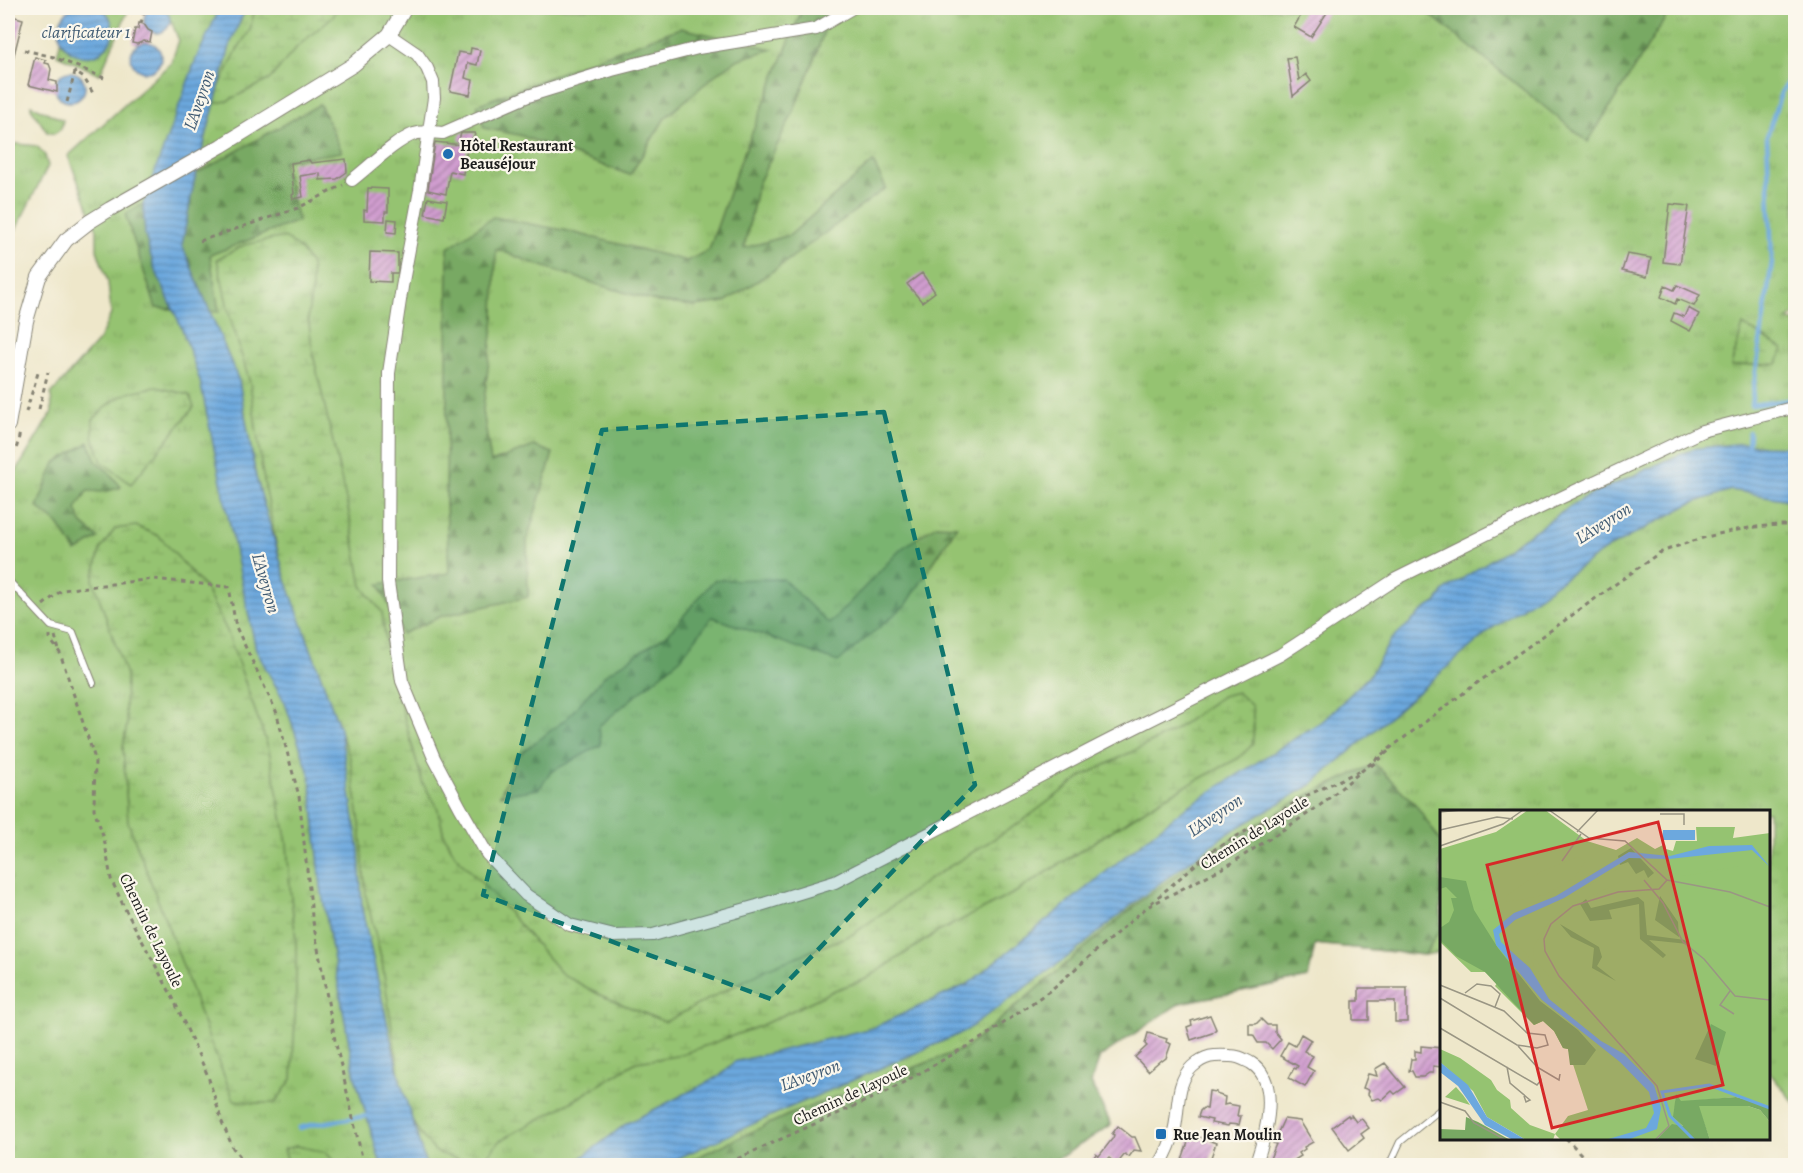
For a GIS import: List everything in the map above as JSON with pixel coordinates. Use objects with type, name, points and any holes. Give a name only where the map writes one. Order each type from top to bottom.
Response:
[{"type":"street","points":[[8,425],[26,321],[39,277],[66,240],[110,208],[221,146],[353,65],[389,35],[405,8]]},
{"type":"street","points":[[352,180],[400,142],[414,134],[428,131],[443,133],[528,96],[698,48],[816,30],[852,8]]},
{"type":"street","points":[[389,35],[417,54],[433,81],[434,98],[389,373],[388,582],[402,681],[434,758],[488,854],[526,895],[570,925],[614,936],[653,935],[835,882],[1280,656],[1396,579],[1514,520],[1702,431],[1796,407]]},
{"type":"street","points":[[1160,1166],[1170,1146],[1178,1110],[1178,1092],[1191,1068],[1210,1055],[1239,1056],[1258,1068],[1266,1086],[1270,1104],[1262,1145],[1255,1166]]},
{"type":"lane","points":[[8,580],[51,626],[74,632],[93,683]]},
{"type":"lane","points":[[1389,1166],[1400,1142],[1440,1110]]},
{"type":"path","points":[[134,10],[144,12],[141,23]]},
{"type":"path","points":[[24,50],[54,57],[104,78]]},
{"type":"path","points":[[67,102],[75,72],[84,78],[94,95]]},
{"type":"path","points":[[200,242],[298,208],[352,180]]},
{"type":"path","points":[[39,409],[48,372]]},
{"type":"path","points":[[24,416],[38,373]]},
{"type":"path","points":[[8,464],[17,446],[22,424]]},
{"type":"path","name":"Chemin de Layoule","points":[[721,1166],[888,1092],[987,1035],[1052,989],[1147,907],[1232,863],[1318,807],[1411,732],[1482,679],[1659,553],[1687,542],[1734,530],[1773,525],[1796,525]]},
{"type":"path","name":"Chemin de Layoule","points":[[248,1166],[233,1148],[222,1122],[208,1076],[173,998],[111,879],[104,838],[94,809],[95,759],[60,653],[50,639],[51,626],[39,608],[62,590],[153,579],[229,587],[236,627],[276,711],[299,796],[312,916],[335,1040],[364,1166]]},
{"type":"path","points":[[1147,907],[1210,852],[1308,795],[1375,764],[1411,732]]},
{"type":"path","points":[[1568,1140],[1592,1166]]},
{"type":"highlighted area","points":[[884,412],[975,785],[771,999],[483,895],[602,430]]},
{"type":"green space","points":[[101,8],[125,8],[127,13],[100,74],[57,55],[61,39],[64,46],[71,52],[106,11]]},
{"type":"green space","points":[[160,8],[1795,8],[1796,314],[1787,320],[1796,321],[1795,1104],[1770,1073],[1770,810],[1440,810],[1440,952],[1424,955],[1315,944],[1308,978],[1180,1003],[1099,1057],[1091,1083],[1111,1125],[1048,1165],[8,1165],[8,485],[52,412],[51,394],[99,340],[111,314],[108,282],[97,250],[97,230],[68,156],[171,63],[179,40]]},
{"type":"green space","points":[[255,8],[339,8],[297,47],[269,80],[227,101],[211,104],[237,50],[250,30]]},
{"type":"green space","points":[[832,8],[792,115],[758,184],[744,248],[790,235],[873,162],[886,188],[776,269],[725,302],[695,306],[658,302],[599,285],[496,249],[494,318],[483,410],[491,462],[534,446],[553,453],[527,540],[528,597],[442,616],[402,634],[379,584],[449,573],[446,503],[448,248],[493,217],[563,230],[687,261],[709,250],[737,170],[801,12]]},
{"type":"green space","points":[[1422,8],[1650,8],[1666,17],[1588,142]]},
{"type":"green space","points":[[680,28],[773,49],[739,59],[715,75],[665,118],[630,175],[519,135],[484,128],[477,105]]},
{"type":"green space","points":[[320,104],[342,152],[283,161],[298,221],[210,255],[219,312],[156,308],[125,214]]},
{"type":"green space","points":[[31,105],[63,120],[61,129],[54,134],[47,132]]},
{"type":"green space","points":[[8,143],[37,146],[45,155],[48,166],[8,245]]},
{"type":"green space","points":[[284,237],[301,250],[311,265],[312,287],[308,316],[313,354],[349,513],[362,586],[382,612],[388,660],[423,784],[437,806],[444,835],[455,855],[562,974],[600,995],[665,1022],[764,970],[853,934],[931,878],[1021,822],[1081,777],[1170,733],[1222,696],[1237,692],[1252,706],[1254,729],[1252,745],[1239,758],[1163,798],[1016,892],[936,933],[866,979],[835,990],[760,1026],[677,1056],[636,1062],[573,1101],[499,1141],[486,1158],[472,1164],[436,1152],[420,1134],[404,1107],[382,962],[366,896],[360,825],[350,758],[325,691],[298,638],[262,470],[250,383],[230,317],[217,259],[244,245]]},
{"type":"green space","points":[[1743,325],[1783,349],[1777,364],[1731,366]]},
{"type":"green space","points":[[157,387],[189,395],[194,407],[131,484],[102,462],[93,437],[93,420],[121,396],[137,390]]},
{"type":"green space","points":[[89,442],[96,461],[121,487],[104,492],[87,491],[76,509],[81,523],[98,538],[76,552],[58,524],[37,507],[55,463]]},
{"type":"green space","points":[[936,525],[957,526],[907,604],[838,662],[712,617],[681,658],[599,726],[601,745],[551,772],[539,789],[500,795],[516,757],[566,719],[606,674],[668,634],[714,580],[783,579],[829,624],[901,549]]},
{"type":"green space","points":[[136,526],[159,536],[205,588],[227,631],[269,750],[287,843],[296,940],[292,1079],[275,1103],[234,1100],[128,822],[123,747],[127,724],[126,675],[93,580],[100,550],[115,529]]},
{"type":"green space","points":[[1375,764],[1416,805],[1440,841],[1440,930],[1424,955],[1315,944],[1308,978],[1180,1003],[1100,1057],[1091,1083],[1111,1125],[1048,1165],[680,1165],[788,1115],[966,1048],[1143,899],[1210,852],[1308,795]]},
{"type":"green space","points":[[297,1146],[325,1152],[338,1165],[289,1165],[284,1149]]},
{"type":"water","points":[[157,7],[166,11],[170,20],[166,29],[157,33],[148,29],[144,20],[148,11]]},
{"type":"water","name":"clarificateur 1","points":[[71,8],[96,8],[110,17],[112,38],[101,52],[90,56],[78,55],[69,50],[62,41],[59,31],[61,19]]},
{"type":"water","name":"L'Aveyron","points":[[220,8],[246,8],[231,42],[194,182],[182,245],[239,381],[256,477],[286,580],[340,729],[359,850],[362,909],[400,1080],[426,1165],[381,1165],[355,1077],[321,888],[310,776],[285,703],[256,650],[200,381],[182,329],[154,267],[145,235],[143,204],[196,59]]},
{"type":"water","points":[[146,42],[157,46],[161,57],[157,68],[146,72],[135,68],[131,57],[135,46]]},
{"type":"water","points":[[70,72],[80,77],[85,87],[80,97],[70,102],[60,97],[55,87],[60,77]]},
{"type":"water","name":"L'Aveyron","points":[[1743,443],[1795,447],[1795,501],[1731,490],[1690,504],[1605,550],[1490,630],[1311,785],[1227,834],[1144,895],[1076,951],[964,1032],[663,1165],[572,1165],[626,1124],[720,1076],[734,1062],[872,1028],[968,984],[1182,810],[1324,720],[1369,676],[1391,640],[1425,609],[1436,603],[1444,591],[1582,499],[1692,449]]},
{"type":"building","points":[[1305,8],[1330,8],[1311,37],[1294,27]]},
{"type":"building","points":[[8,15],[23,19],[8,79]]},
{"type":"building","points":[[139,23],[144,24],[152,32],[150,42],[132,43]]},
{"type":"building","points":[[471,48],[480,50],[477,65],[468,63],[465,78],[473,80],[470,95],[450,91],[458,52],[470,54]]},
{"type":"building","points":[[35,57],[46,60],[45,63],[49,64],[51,69],[49,80],[57,82],[57,92],[28,85]]},
{"type":"building","points":[[1295,57],[1299,80],[1306,74],[1311,81],[1293,96],[1287,58]]},
{"type":"building","points":[[461,133],[475,133],[472,150],[467,149],[463,174],[450,171],[446,194],[428,190],[435,142],[462,145],[463,141],[459,140]]},
{"type":"building","points":[[346,159],[347,172],[337,179],[320,180],[320,173],[300,176],[303,197],[293,199],[291,163]]},
{"type":"building","points":[[368,188],[388,189],[388,212],[385,212],[385,221],[364,220],[364,210],[367,211]]},
{"type":"building","points":[[428,198],[447,201],[444,218],[425,214]]},
{"type":"building","points":[[1670,204],[1689,206],[1680,264],[1663,262]]},
{"type":"building","points":[[388,219],[397,220],[396,233],[387,232]]},
{"type":"building","points":[[370,252],[398,253],[398,273],[391,273],[391,282],[369,281]]},
{"type":"building","points":[[1627,254],[1651,258],[1647,277],[1622,271]]},
{"type":"building","points":[[922,273],[935,292],[922,302],[907,284]]},
{"type":"building","points":[[1677,285],[1700,295],[1694,306],[1677,299],[1675,304],[1661,297],[1665,286],[1674,290]]},
{"type":"building","points":[[1688,308],[1699,314],[1690,331],[1671,321],[1674,313],[1684,317]]},
{"type":"building","points":[[1359,988],[1407,988],[1407,1022],[1395,1022],[1395,1001],[1369,1001],[1369,1020],[1353,1020],[1353,1001],[1359,1001]]},
{"type":"building","points":[[1210,1015],[1216,1029],[1212,1033],[1191,1040],[1187,1027],[1192,1025],[1191,1021]]},
{"type":"building","points":[[1261,1019],[1267,1025],[1275,1025],[1275,1032],[1281,1039],[1272,1049],[1266,1043],[1258,1043],[1253,1035],[1249,1035],[1249,1024],[1256,1024]]},
{"type":"building","points":[[1148,1033],[1167,1039],[1166,1042],[1171,1044],[1166,1058],[1148,1071],[1135,1057],[1147,1046],[1145,1044]]},
{"type":"building","points":[[1301,1034],[1311,1040],[1304,1051],[1313,1056],[1307,1067],[1314,1071],[1305,1087],[1289,1078],[1294,1068],[1298,1066],[1280,1056],[1288,1042],[1295,1046]]},
{"type":"building","points":[[1421,1046],[1440,1048],[1440,1067],[1433,1066],[1433,1073],[1415,1077],[1412,1071],[1409,1071],[1411,1059],[1415,1059],[1415,1051],[1421,1052]]},
{"type":"building","points":[[1385,1063],[1405,1087],[1395,1094],[1392,1091],[1382,1100],[1379,1098],[1372,1100],[1368,1094],[1369,1090],[1363,1088],[1368,1074],[1377,1076],[1375,1069]]},
{"type":"building","points":[[1209,1091],[1225,1097],[1224,1105],[1239,1106],[1237,1116],[1241,1116],[1239,1125],[1211,1123],[1212,1120],[1198,1117],[1203,1108],[1207,1109]]},
{"type":"building","points":[[1348,1115],[1349,1117],[1351,1115],[1356,1122],[1361,1118],[1369,1128],[1361,1134],[1364,1138],[1349,1150],[1332,1127]]},
{"type":"building","points":[[1284,1119],[1300,1121],[1313,1142],[1304,1147],[1305,1149],[1299,1153],[1301,1156],[1285,1166],[1267,1166],[1276,1144],[1273,1143]]},
{"type":"building","points":[[1118,1126],[1135,1137],[1141,1151],[1134,1150],[1129,1157],[1125,1154],[1117,1164],[1109,1158],[1105,1163],[1109,1166],[1088,1166],[1096,1154],[1099,1156],[1113,1138],[1112,1134]]},
{"type":"building","points":[[1191,1134],[1216,1143],[1208,1166],[1190,1166],[1181,1162]]},
{"type":"waterway","points":[[1796,69],[1781,93],[1767,136],[1772,262],[1751,405],[1796,399]]},
{"type":"waterway","points":[[1748,447],[1749,432]]},
{"type":"waterway","points":[[299,1128],[367,1116]]},
{"type":"place","name":"Hôtel Restaurant Beauséjour","points":[[448,154]]},
{"type":"place","name":"Rue Jean Moulin","points":[[1161,1134]]}]
